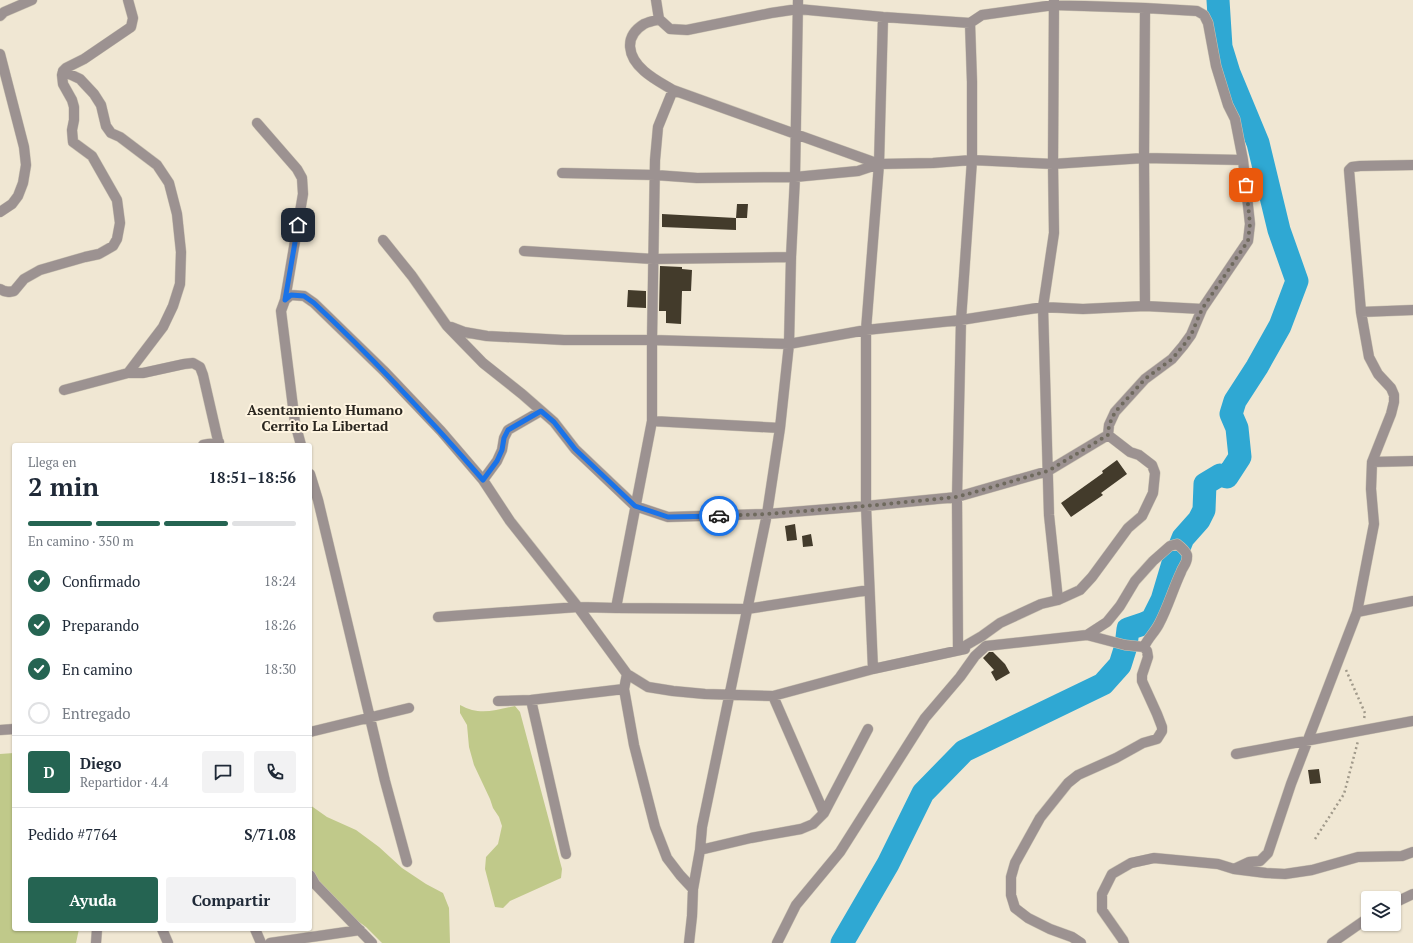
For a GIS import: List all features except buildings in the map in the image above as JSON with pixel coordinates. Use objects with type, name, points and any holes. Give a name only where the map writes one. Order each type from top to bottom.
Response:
[{"type":"street","points":[[0,16],[4,12],[32,0]]},
{"type":"street","points":[[0,289],[4,292],[14,291],[24,279],[40,270],[99,254],[113,246],[117,239],[120,223],[117,200],[92,156],[73,142],[72,130],[74,106],[63,84],[62,75],[66,68],[84,59],[131,26],[133,18],[128,0]]},
{"type":"street","points":[[656,0],[659,19],[670,29],[687,30],[771,13],[798,5],[883,17],[970,23],[982,15],[1054,3],[1197,12],[1204,15],[1208,23],[1218,73],[1228,105],[1235,119],[1243,160],[1250,224],[1248,241],[1202,309],[1191,335],[1172,359],[1145,379],[1115,412],[1109,425],[1108,435]]},
{"type":"street","points":[[1054,3],[1054,234],[1043,307],[1049,515],[1058,600]]},
{"type":"street","points":[[689,943],[693,889],[700,850],[702,827],[767,514],[780,428],[789,344],[795,177],[798,5]]},
{"type":"street","points":[[1145,8],[1145,306]]},
{"type":"street","points":[[873,669],[866,506],[866,330],[879,164],[883,17]]},
{"type":"street","points":[[659,19],[644,24],[632,37],[629,45],[630,51],[643,71],[673,90],[879,164]]},
{"type":"street","points":[[958,650],[957,497],[961,320],[972,160],[970,23]]},
{"type":"street","points":[[0,54],[24,147],[26,165],[24,179],[18,196],[12,204],[1,208]]},
{"type":"street","points":[[63,71],[80,79],[94,94],[101,105],[106,126],[111,132],[157,165],[169,183],[177,214],[181,252],[180,284],[163,327],[128,373]]},
{"type":"street","points":[[616,608],[652,421],[655,160],[658,127],[673,90]]},
{"type":"street","points":[[257,123],[297,169],[302,178],[303,194],[285,300],[281,311],[295,423],[301,443]]},
{"type":"street","points":[[562,173],[655,175],[697,178],[795,177],[858,171],[879,164],[933,163],[972,160],[1053,164],[1144,158],[1243,160]]},
{"type":"street","points":[[1234,869],[1249,862],[1260,861],[1268,853],[1291,784],[1357,612],[1374,524],[1371,489],[1372,462],[1391,414],[1394,395],[1392,388],[1378,374],[1369,357],[1361,312],[1349,170],[1352,167],[1360,166],[1413,165]]},
{"type":"street","points":[[383,240],[412,276],[447,326],[483,363],[554,422],[575,449],[635,506],[668,517],[767,514],[957,497],[1048,471],[1108,435]]},
{"type":"street","points":[[524,251],[653,259],[791,257]]},
{"type":"street","points":[[285,300],[291,295],[304,296],[314,303],[384,371],[441,431],[483,480],[510,521],[578,607],[627,674],[648,687],[673,691],[773,696],[873,669],[958,650],[986,646],[1087,635],[1125,645],[1144,647]]},
{"type":"street","points":[[447,326],[464,332],[487,336],[564,340],[652,340],[789,344],[866,330],[961,320],[1043,307],[1083,309],[1145,306],[1202,309]]},
{"type":"street","points":[[1361,312],[1413,310]]},
{"type":"street","points":[[64,390],[128,373],[143,373],[193,363],[200,367],[203,375],[219,443]]},
{"type":"street","points":[[483,480],[497,461],[508,430],[541,411]]},
{"type":"street","points":[[652,421],[780,428]]},
{"type":"street","points":[[958,650],[982,636],[1000,623],[1041,604],[1058,600],[1080,590],[1092,577],[1128,528],[1142,516],[1153,493],[1155,473],[1152,465],[1139,455],[1130,452],[1108,435]]},
{"type":"street","points":[[1372,462],[1413,461]]},
{"type":"street","points":[[312,488],[314,501],[385,781],[407,862]]},
{"type":"street","points":[[1087,635],[1107,622],[1120,606],[1136,581],[1153,561],[1170,546],[1180,547],[1187,555],[1187,563],[1182,568],[1167,608],[1158,625],[1147,639],[1144,647]]},
{"type":"street","points":[[438,617],[578,607],[747,609],[869,590]]},
{"type":"street","points":[[1357,612],[1413,601]]},
{"type":"street","points":[[777,943],[796,905],[840,852],[925,718],[960,677],[975,656],[986,646]]},
{"type":"street","points":[[1081,943],[1072,937],[1050,929],[1028,918],[1015,908],[1010,895],[1011,877],[1015,863],[1026,841],[1040,818],[1068,783],[1078,775],[1116,758],[1144,743],[1157,739],[1162,732],[1160,721],[1142,681],[1142,675],[1148,657],[1147,651],[1144,647]]},
{"type":"street","points":[[627,674],[624,689],[634,745],[655,827],[667,858],[693,889]]},
{"type":"street","points":[[498,701],[531,700],[624,689]]},
{"type":"street","points":[[773,696],[824,814]]},
{"type":"street","points":[[531,700],[566,854]]},
{"type":"street","points":[[312,732],[410,708]]},
{"type":"street","points":[[1236,754],[1413,721]]},
{"type":"street","points":[[0,730],[12,729]]},
{"type":"street","points":[[700,850],[752,838],[801,830],[813,824],[824,814],[868,729]]},
{"type":"street","points":[[1124,943],[1102,910],[1102,894],[1112,874],[1131,863],[1154,858],[1218,864],[1234,869],[1285,874],[1312,870],[1358,857],[1402,856],[1413,852]]},
{"type":"street","points":[[312,879],[315,884],[372,943]]},
{"type":"street","points":[[1401,900],[1413,894]]},
{"type":"street","points":[[1332,943],[1361,923]]},
{"type":"street","points":[[270,943],[360,930]]},
{"type":"street","points":[[96,943],[97,931]]},
{"type":"street","points":[[163,931],[168,943]]},
{"type":"street","points":[[256,931],[261,943]]},
{"type":"path","points":[[1315,839],[1344,794],[1365,713],[1340,657]]},
{"type":"green space","points":[[460,705],[481,711],[515,706],[520,712],[562,869],[561,878],[510,901],[503,908],[495,907],[485,869],[486,857],[498,844],[502,826],[474,765],[469,747],[467,725],[460,713]]},
{"type":"green space","points":[[12,753],[12,931],[79,931],[76,943],[0,943],[0,754]]},
{"type":"green space","points":[[312,806],[327,817],[356,830],[379,847],[402,868],[443,893],[449,908],[450,943],[382,943],[366,927],[326,898],[312,876]]},
{"type":"waterway","points":[[842,943],[888,864],[923,793],[964,751],[1103,684],[1120,665],[1126,646],[1128,629],[1152,620],[1162,600],[1173,563],[1183,538],[1199,520],[1204,510],[1205,484],[1220,475],[1227,477],[1240,457],[1237,428],[1231,414],[1235,401],[1257,367],[1280,326],[1297,281],[1279,230],[1258,143],[1229,73],[1221,47],[1218,0]]},
{"type":"way so far","points":[[719,516],[767,514],[957,497],[1048,471],[1108,435],[1109,425],[1115,412],[1145,379],[1172,359],[1191,335],[1202,309],[1248,241],[1250,224],[1246,185]]},
{"type":"district","name":"Asentamiento Humano Cerrito La Libertad","points":[[325,418]]},
{"type":"route","points":[[298,225],[285,300],[291,295],[304,296],[314,303],[384,371],[441,431],[483,480],[497,461],[508,430],[541,411],[554,422],[575,449],[635,506],[668,517],[719,516]]}]
